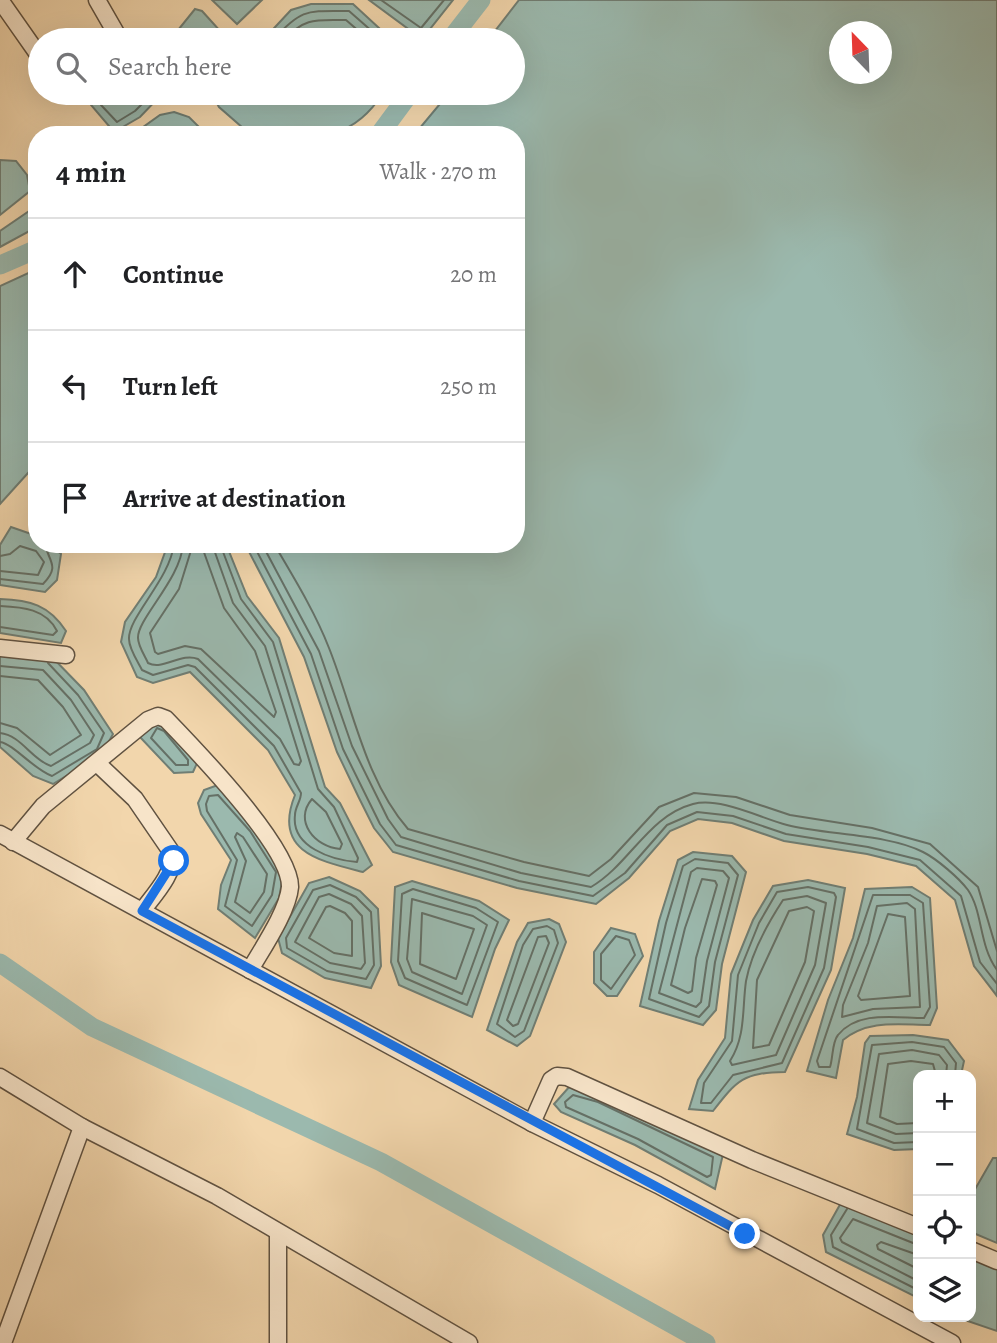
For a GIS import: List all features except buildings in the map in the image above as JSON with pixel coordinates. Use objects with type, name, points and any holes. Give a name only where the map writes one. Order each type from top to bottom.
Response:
[{"type":"street","points":[[0,0],[28,40]]},
{"type":"street","points":[[97,0],[113,28]]},
{"type":"street","points":[[0,648],[66,655]]},
{"type":"street","points":[[250,970],[282,910],[290,888],[287,872],[261,829],[217,774],[166,719],[158,716],[148,720],[6,838],[250,970],[399,1048],[532,1123],[658,1185],[952,1343]]},
{"type":"street","points":[[98,764],[135,799],[172,853],[174,861],[169,872],[142,911]]},
{"type":"street","points":[[532,1123],[551,1080],[557,1076],[567,1077],[752,1160],[913,1225]]},
{"type":"street","points":[[0,1077],[82,1126],[217,1196],[469,1343]]},
{"type":"street","points":[[3,1343],[6,1317],[82,1126]]},
{"type":"street","points":[[278,1234],[278,1343]]},
{"type":"street","points":[[976,1252],[997,1261]]},
{"type":"water","points":[[212,0],[262,0],[237,24]]},
{"type":"water","points":[[369,0],[453,0],[431,28],[407,28]]},
{"type":"water","points":[[519,0],[997,0],[997,996],[974,966],[955,900],[916,866],[867,854],[784,841],[732,823],[698,819],[670,831],[629,878],[596,904],[517,888],[393,852],[374,828],[337,752],[304,657],[250,553],[525,553],[525,126],[422,126],[439,105],[525,105],[525,28],[497,28]]},
{"type":"water","points":[[311,4],[353,4],[379,28],[274,28],[291,10]]},
{"type":"water","points":[[195,9],[202,11],[217,28],[180,28]]},
{"type":"water","points":[[91,105],[152,105],[140,117],[124,126],[109,126]]},
{"type":"water","points":[[218,105],[374,105],[350,126],[241,126]]},
{"type":"water","points":[[174,112],[189,117],[198,126],[145,126],[160,115]]},
{"type":"water","points":[[0,160],[16,161],[27,175],[28,193],[0,215]]},
{"type":"water","points":[[28,212],[28,232],[0,247],[0,231]]},
{"type":"water","points":[[28,273],[28,473],[0,504],[0,286]]},
{"type":"water","points":[[11,527],[28,533],[28,553],[61,554],[57,580],[45,592],[0,585],[0,545]]},
{"type":"water","points":[[165,553],[230,553],[247,596],[279,638],[325,787],[340,803],[372,865],[363,872],[317,858],[295,842],[290,830],[290,814],[295,795],[268,750],[190,672],[153,683],[137,677],[121,642],[125,622],[156,577]]},
{"type":"water","points":[[0,599],[30,603],[53,615],[66,631],[61,643],[0,633]]},
{"type":"water","points":[[0,650],[50,655],[84,690],[113,734],[102,754],[53,784],[33,776],[0,747]]},
{"type":"water","points":[[156,719],[198,761],[193,772],[174,773],[139,736]]},
{"type":"water","points":[[218,785],[255,827],[284,871],[279,898],[255,938],[218,909],[221,885],[231,860],[201,814],[198,803],[204,790]]},
{"type":"water","points":[[693,852],[732,856],[746,872],[722,964],[716,1010],[703,1025],[640,1006],[659,921],[678,860]]},
{"type":"water","points":[[329,877],[360,891],[378,909],[381,966],[371,988],[325,978],[282,953],[278,938],[309,883]]},
{"type":"water","points":[[808,880],[845,888],[831,970],[785,1072],[750,1076],[736,1085],[713,1111],[689,1109],[698,1080],[725,1038],[731,974],[753,920],[773,886]]},
{"type":"water","points":[[412,881],[479,901],[509,920],[495,949],[472,1017],[399,985],[391,962],[395,887]]},
{"type":"water","points":[[912,887],[930,898],[937,1008],[930,1025],[885,1025],[863,1029],[843,1040],[836,1078],[807,1071],[828,1000],[853,938],[865,889]]},
{"type":"water","points":[[549,919],[559,924],[566,942],[530,1036],[517,1046],[487,1030],[517,942],[528,923]]},
{"type":"water","points":[[611,928],[635,934],[643,956],[617,996],[607,996],[594,983],[594,952]]},
{"type":"water","points":[[913,1035],[948,1040],[964,1061],[962,1070],[913,1070],[913,1149],[894,1150],[847,1134],[857,1097],[865,1043],[870,1036]]},
{"type":"water","points":[[570,1086],[723,1154],[715,1189],[635,1145],[561,1112],[554,1104]]},
{"type":"water","points":[[993,1158],[997,1158],[997,1243],[976,1234],[976,1188]]},
{"type":"water","points":[[842,1201],[913,1229],[913,1296],[826,1252],[823,1235]]},
{"type":"water","points":[[976,1258],[997,1262],[997,1331],[971,1322],[976,1322]]},
{"type":"waterway","points":[[459,28],[481,0]]},
{"type":"waterway","points":[[386,126],[401,105]]},
{"type":"waterway","points":[[0,265],[28,253]]},
{"type":"waterway","points":[[0,963],[92,1027],[381,1162],[706,1343]]},
{"type":"route","points":[[174,861],[142,911],[399,1048],[532,1123],[658,1185],[745,1234]]}]
